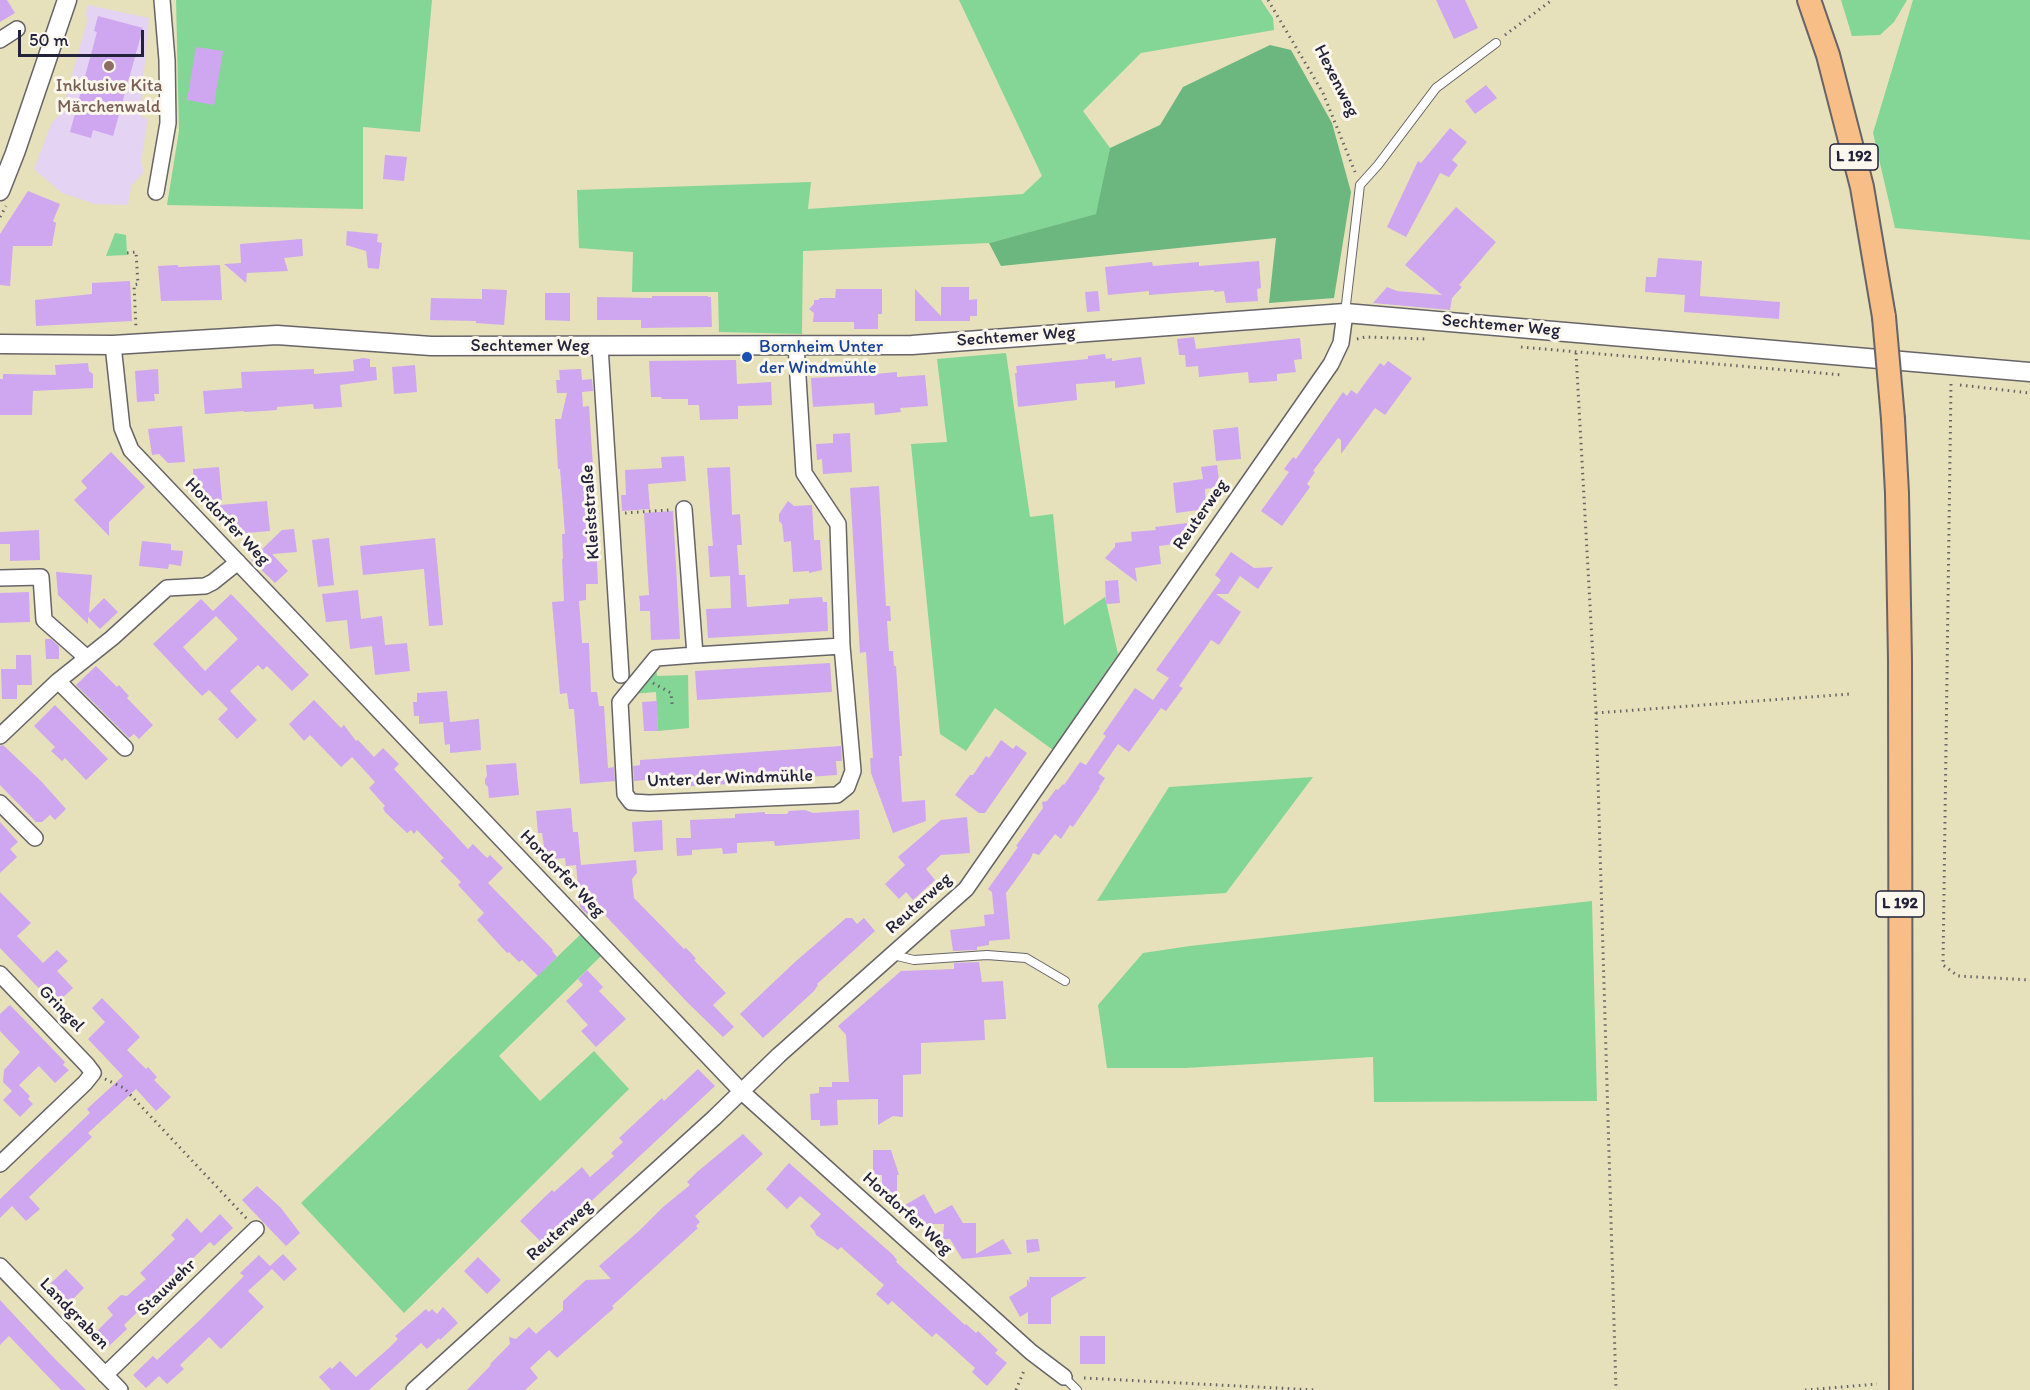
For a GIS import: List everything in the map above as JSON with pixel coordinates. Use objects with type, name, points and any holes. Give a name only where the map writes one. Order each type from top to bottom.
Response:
[{"type":"main road","name":"L 192","points":[[1809,0],[1828,55],[1862,187],[1884,317],[1893,418],[1897,493],[1900,672],[1901,1390]]},
{"type":"street","points":[[0,191],[23,132],[67,0]]},
{"type":"street","points":[[156,192],[168,123],[168,60],[162,0]]},
{"type":"street","points":[[0,40],[17,29]]},
{"type":"street","name":"Reuterweg","points":[[414,1390],[742,1092],[779,1055],[966,889],[1331,364],[1341,343],[1345,314]]},
{"type":"street","name":"Sechtemer Weg","points":[[0,344],[113,345],[277,335],[431,346],[912,345],[1345,314],[2030,372]]},
{"type":"street","name":"Hordorfer Weg","points":[[113,345],[122,428],[131,450],[742,1092],[1031,1352],[1064,1377]]},
{"type":"street","name":"Kleiststraße","points":[[600,345],[621,675]]},
{"type":"street","name":"Unter der Windmühle","points":[[796,345],[804,473],[838,524],[842,646],[853,771],[848,787],[837,795],[649,803],[631,802],[625,794],[620,702],[656,658],[842,646]]},
{"type":"street","points":[[684,509],[695,655]]},
{"type":"street","points":[[0,736],[58,681],[112,638],[167,588],[205,586],[238,562]]},
{"type":"street","points":[[0,578],[41,577],[44,620],[86,657]]},
{"type":"street","points":[[58,681],[125,748]]},
{"type":"street","points":[[0,803],[35,838]]},
{"type":"street","name":"Gringel","points":[[0,974],[93,1073]]},
{"type":"street","points":[[0,1164],[93,1073]]},
{"type":"street","name":"Stauwehr","points":[[105,1375],[256,1229]]},
{"type":"street","name":"Landgraben","points":[[0,1266],[120,1390]]},
{"type":"lane","points":[[1345,314],[1360,185],[1378,165],[1436,88],[1496,43]]},
{"type":"lane","points":[[893,954],[914,960],[987,955],[1026,958],[1065,981]]},
{"type":"lane","name":"Hordorfer Weg","points":[[1064,1377],[1077,1390]]},
{"type":"path","name":"Hexenweg","points":[[1268,0],[1323,93],[1360,185]]},
{"type":"path","points":[[1496,43],[1552,0]]},
{"type":"path","points":[[127,253],[136,252],[138,284],[134,285],[136,343]]},
{"type":"path","points":[[1341,343],[1365,337],[1438,339]]},
{"type":"path","points":[[1518,347],[1846,375]]},
{"type":"path","points":[[1576,353],[1596,713],[1616,1390]]},
{"type":"path","points":[[2030,393],[1951,384],[1943,965],[1958,976],[2030,980]]},
{"type":"path","points":[[620,514],[684,509]]},
{"type":"path","points":[[642,675],[659,688],[671,693],[672,704]]},
{"type":"path","points":[[1596,713],[1850,694]]},
{"type":"path","points":[[93,1073],[124,1088],[256,1229]]},
{"type":"path","points":[[1017,1390],[1031,1352]]},
{"type":"path","points":[[1064,1377],[1315,1390]]},
{"type":"path","points":[[1805,1390],[1877,1384]]},
{"type":"shaded area","name":"Inklusive Kita Märchenwald","points":[[88,5],[149,18],[140,116],[148,119],[141,161],[144,172],[131,186],[128,205],[95,204],[62,193],[34,169],[52,122],[61,114],[88,18],[85,16]]},
{"type":"green space","points":[[176,0],[432,0],[420,132],[363,127],[363,209],[167,205],[179,131]]},
{"type":"green space","points":[[959,0],[1261,0],[1273,18],[1274,30],[1141,53],[1083,111],[1110,148],[1097,214],[989,243],[803,251],[802,334],[719,332],[718,292],[632,292],[633,252],[579,248],[577,190],[811,182],[808,209],[1023,194],[1042,176]]},
{"type":"green space","points":[[1841,0],[1907,0],[1894,22],[1880,35],[1852,36]]},
{"type":"green space","points":[[1913,0],[2030,0],[2030,240],[1895,228],[1873,133]]},
{"type":"green space","points":[[1270,45],[1291,50],[1332,123],[1351,192],[1334,298],[1269,303],[1276,238],[1001,266],[989,243],[1096,214],[1110,148],[1160,125],[1183,87]]},
{"type":"green space","points":[[115,233],[126,235],[127,255],[106,256]]},
{"type":"green space","points":[[1006,353],[1030,517],[1053,514],[1064,625],[1105,597],[1118,654],[1053,750],[995,708],[966,751],[940,734],[911,444],[947,442],[937,359]]},
{"type":"green space","points":[[656,666],[657,676],[688,675],[689,728],[658,731],[656,692],[632,694]]},
{"type":"green space","points":[[1313,777],[1226,893],[1097,901],[1169,787]]},
{"type":"green space","points":[[1592,901],[1597,1101],[1374,1102],[1373,1057],[1185,1068],[1107,1068],[1098,1005],[1143,953]]},
{"type":"green space","points":[[582,933],[601,956],[499,1056],[540,1101],[594,1051],[629,1089],[404,1313],[301,1203]]},
{"type":"building","points":[[0,0],[7,0],[15,13],[0,22]]},
{"type":"building","points":[[1436,0],[1465,0],[1478,28],[1454,39]]},
{"type":"building","points":[[98,16],[143,28],[113,136],[93,130],[91,138],[70,132],[97,32],[94,31]]},
{"type":"building","points":[[196,47],[223,51],[214,105],[187,100]]},
{"type":"building","points":[[1486,85],[1497,98],[1475,114],[1465,101]]},
{"type":"building","points":[[1450,128],[1467,142],[1452,160],[1458,165],[1449,177],[1440,173],[1406,237],[1387,227],[1418,161],[1421,163]]},
{"type":"building","points":[[385,155],[407,157],[404,181],[383,179]]},
{"type":"building","points":[[28,191],[60,204],[53,221],[56,223],[52,246],[13,246],[10,286],[0,285],[0,234]]},
{"type":"building","points":[[1456,207],[1496,242],[1459,285],[1462,287],[1452,298],[1450,310],[1373,303],[1387,287],[1397,291],[1442,295],[1405,265]]},
{"type":"building","points":[[347,231],[378,234],[377,242],[382,243],[379,269],[368,268],[366,251],[346,245]]},
{"type":"building","points":[[302,239],[303,256],[284,258],[288,271],[247,273],[246,283],[224,264],[241,263],[240,244]]},
{"type":"building","points":[[1658,258],[1702,261],[1700,296],[1780,302],[1779,319],[1684,312],[1685,295],[1645,292],[1646,277],[1656,277]]},
{"type":"building","points":[[1259,261],[1261,288],[1257,289],[1258,301],[1226,303],[1224,291],[1214,292],[1214,290],[1149,295],[1149,291],[1108,295],[1105,267],[1152,262],[1153,266],[1199,262],[1199,266]]},
{"type":"building","points":[[178,265],[178,267],[220,265],[222,300],[161,301],[158,266]]},
{"type":"building","points":[[130,281],[132,321],[36,326],[35,300],[92,294],[92,283]]},
{"type":"building","points":[[941,287],[969,287],[969,300],[977,299],[977,316],[970,316],[970,321],[915,321],[915,289],[941,316]]},
{"type":"building","points":[[482,289],[507,290],[504,325],[476,323],[476,321],[430,320],[431,298],[482,299]]},
{"type":"building","points":[[836,289],[882,289],[882,314],[878,314],[878,329],[854,329],[854,322],[813,322],[814,313],[809,309],[814,304],[814,300],[835,298]]},
{"type":"building","points":[[1098,291],[1100,311],[1087,312],[1085,292]]},
{"type":"building","points":[[545,293],[570,293],[570,321],[545,320]]},
{"type":"building","points":[[652,296],[711,297],[712,327],[641,328],[641,320],[597,320],[597,297],[652,298]]},
{"type":"building","points":[[1194,337],[1196,349],[1300,338],[1302,359],[1294,360],[1296,372],[1277,374],[1277,381],[1249,383],[1248,372],[1199,377],[1198,366],[1186,367],[1185,355],[1179,355],[1177,339]]},
{"type":"building","points":[[1105,354],[1106,359],[1112,358],[1112,361],[1141,357],[1145,384],[1115,388],[1115,381],[1076,384],[1077,400],[1018,407],[1016,366],[1088,359],[1088,356]]},
{"type":"building","points":[[370,359],[370,367],[376,367],[377,380],[340,385],[342,407],[314,409],[313,404],[277,407],[277,410],[205,414],[203,391],[242,388],[241,372],[314,369],[314,374],[354,371],[353,360]]},
{"type":"building","points":[[736,360],[737,384],[771,382],[772,405],[738,406],[738,419],[700,420],[699,405],[688,405],[688,399],[651,397],[649,361]]},
{"type":"building","points":[[1388,361],[1412,378],[1385,415],[1375,408],[1341,454],[1341,440],[1338,438],[1313,471],[1315,472],[1307,484],[1310,487],[1282,526],[1261,511],[1289,472],[1284,469],[1293,457],[1296,459],[1343,392],[1347,396],[1351,390],[1357,394],[1380,363],[1384,366]]},
{"type":"building","points":[[88,363],[89,371],[93,374],[93,388],[33,391],[32,415],[0,415],[0,379],[3,379],[3,374],[56,375],[55,365]]},
{"type":"building","points":[[415,365],[417,392],[394,394],[392,367]]},
{"type":"building","points":[[158,369],[159,394],[154,394],[155,401],[137,402],[135,371]]},
{"type":"building","points":[[581,369],[582,380],[592,379],[593,391],[582,392],[583,407],[589,406],[594,482],[592,512],[596,512],[598,541],[596,541],[598,584],[586,584],[586,600],[579,601],[582,643],[589,643],[591,692],[597,692],[599,706],[604,706],[608,768],[614,767],[615,781],[580,784],[574,709],[569,709],[567,693],[560,694],[552,602],[564,601],[562,534],[565,534],[555,419],[561,419],[567,393],[557,393],[556,380],[560,380],[559,370]]},
{"type":"building","points":[[897,372],[897,377],[925,375],[928,406],[900,408],[901,412],[875,415],[874,403],[813,407],[811,378]]},
{"type":"building","points":[[182,426],[185,462],[168,463],[159,454],[152,455],[148,429]]},
{"type":"building","points":[[1238,427],[1241,459],[1216,461],[1213,430]]},
{"type":"building","points":[[850,433],[852,472],[823,474],[822,459],[817,460],[816,444],[833,443],[833,434]]},
{"type":"building","points":[[111,452],[145,487],[109,522],[109,536],[74,500],[87,488],[81,481]]},
{"type":"building","points":[[684,456],[686,481],[648,484],[650,509],[622,511],[621,495],[626,495],[625,470],[662,468],[661,457]]},
{"type":"building","points":[[1217,465],[1220,487],[1205,489],[1206,509],[1176,513],[1173,483],[1203,479],[1201,467]]},
{"type":"building","points":[[219,467],[222,500],[203,501],[202,482],[194,482],[193,469]]},
{"type":"building","points":[[730,467],[732,515],[740,514],[742,545],[737,545],[739,575],[745,575],[747,607],[789,604],[789,599],[822,597],[823,602],[827,602],[828,631],[708,638],[706,609],[731,608],[730,576],[710,577],[708,546],[713,546],[707,468]]},
{"type":"building","points":[[879,486],[886,606],[890,606],[891,621],[887,621],[889,651],[893,651],[894,666],[896,666],[902,756],[899,756],[902,802],[925,800],[926,821],[893,833],[871,773],[870,758],[873,758],[866,652],[860,653],[850,488]]},
{"type":"building","points":[[267,501],[270,531],[235,534],[234,521],[225,522],[225,519],[221,519],[220,505]]},
{"type":"building","points":[[788,501],[794,506],[812,505],[814,540],[820,540],[822,570],[809,573],[809,571],[793,572],[791,541],[784,542],[782,524],[779,521],[779,514]]},
{"type":"building","points":[[673,511],[680,639],[651,640],[650,611],[640,611],[639,596],[649,595],[644,513]]},
{"type":"building","points":[[1187,523],[1189,542],[1159,546],[1161,564],[1135,568],[1137,582],[1105,558],[1115,547],[1115,543],[1132,541],[1131,532],[1156,530],[1155,527]]},
{"type":"building","points":[[294,529],[297,552],[272,554],[288,571],[275,583],[251,560],[282,530]]},
{"type":"building","points":[[39,530],[40,560],[10,561],[10,544],[0,544],[0,532]]},
{"type":"building","points":[[329,538],[334,585],[318,587],[312,540]]},
{"type":"building","points":[[435,538],[443,625],[429,626],[424,569],[363,575],[360,546]]},
{"type":"building","points":[[142,541],[171,544],[171,550],[183,551],[181,566],[169,564],[168,569],[139,566]]},
{"type":"building","points":[[1231,552],[1254,568],[1273,567],[1258,589],[1240,576],[1228,594],[1216,594],[1241,612],[1219,645],[1211,640],[1179,686],[1183,688],[1166,711],[1161,708],[1129,752],[1118,744],[1098,773],[1105,778],[1100,788],[1073,827],[1070,825],[1061,839],[1055,834],[1039,855],[1033,853],[1006,893],[1010,939],[989,941],[989,945],[977,947],[977,950],[953,951],[950,930],[985,926],[984,915],[994,914],[992,892],[988,889],[1043,808],[1042,802],[1047,801],[1056,789],[1064,785],[1080,762],[1086,765],[1106,736],[1103,734],[1135,688],[1153,700],[1169,678],[1156,670],[1221,580],[1215,575]]},
{"type":"building","points":[[56,572],[92,575],[89,613],[104,598],[118,612],[100,629],[88,617],[88,624],[58,595]]},
{"type":"building","points":[[1118,580],[1120,603],[1106,604],[1105,581]]},
{"type":"building","points":[[358,590],[361,619],[382,616],[385,645],[407,643],[410,671],[375,675],[372,646],[350,649],[347,620],[326,622],[322,594]]},
{"type":"building","points":[[29,592],[30,622],[0,623],[0,593]]},
{"type":"building","points":[[231,594],[309,675],[292,691],[267,666],[263,670],[258,665],[230,691],[257,720],[237,739],[218,719],[228,709],[209,690],[202,696],[153,644],[201,599],[213,611]],"holes":[[[216,616],[238,639],[205,671],[183,647]]]},
{"type":"building","points":[[45,639],[51,639],[59,646],[59,659],[46,659]]},
{"type":"building","points":[[16,655],[31,655],[32,685],[17,685],[17,699],[2,699],[1,669],[16,669]]},
{"type":"building","points":[[830,663],[832,692],[697,700],[695,671]]},
{"type":"building","points":[[96,666],[117,687],[119,685],[129,696],[127,698],[153,725],[139,739],[134,734],[129,738],[76,685]]},
{"type":"building","points":[[447,691],[450,722],[479,719],[481,750],[450,753],[450,744],[445,745],[443,722],[419,724],[419,716],[414,716],[413,702],[417,702],[417,693]]},
{"type":"building","points":[[314,700],[341,728],[344,725],[356,741],[358,740],[374,757],[383,748],[399,764],[394,769],[468,849],[473,844],[487,858],[490,855],[503,868],[488,883],[553,950],[557,957],[538,976],[522,960],[519,962],[509,952],[507,953],[477,920],[484,913],[458,885],[461,882],[440,861],[444,858],[417,830],[414,834],[411,830],[407,833],[385,812],[383,808],[385,806],[369,788],[375,782],[352,757],[341,767],[310,735],[304,741],[289,724]]},
{"type":"building","points":[[657,701],[658,731],[644,731],[642,702]]},
{"type":"building","points":[[55,705],[108,759],[86,780],[65,758],[62,761],[51,751],[55,747],[34,726]]},
{"type":"building","points":[[1001,740],[1013,749],[1016,745],[1027,753],[985,813],[979,813],[955,795],[986,756],[989,758]]},
{"type":"building","points":[[3,745],[41,781],[66,809],[55,820],[50,815],[42,822],[36,822],[0,785],[0,746]]},
{"type":"building","points":[[841,746],[842,761],[836,761],[837,775],[657,788],[656,779],[634,781],[633,766],[640,765],[640,760]]},
{"type":"building","points":[[516,763],[519,795],[489,798],[488,787],[485,784],[486,765]]},
{"type":"building","points":[[571,808],[573,832],[578,832],[581,865],[636,860],[637,873],[632,879],[634,898],[684,949],[686,948],[691,953],[696,959],[694,960],[726,993],[713,1005],[734,1027],[723,1037],[603,913],[594,922],[580,907],[576,865],[566,866],[565,858],[546,860],[542,833],[538,833],[536,811]]},
{"type":"building","points":[[805,810],[813,813],[859,810],[860,839],[775,846],[774,841],[737,843],[737,853],[723,854],[722,848],[692,850],[692,855],[677,856],[676,838],[691,838],[690,820],[735,818],[735,814],[765,812],[765,814],[787,814],[789,811]]},
{"type":"building","points":[[967,817],[970,853],[941,855],[926,869],[935,880],[913,900],[906,892],[899,899],[885,884],[905,865],[898,857],[941,820]]},
{"type":"building","points":[[662,820],[663,850],[634,852],[632,822]]},
{"type":"building","points":[[0,822],[18,842],[10,849],[17,857],[0,873]]},
{"type":"building","points":[[0,892],[31,923],[17,936],[43,963],[57,950],[68,961],[57,971],[73,988],[55,1005],[0,948]]},
{"type":"building","points":[[846,918],[852,918],[857,924],[864,918],[875,931],[763,1038],[740,1014]]},
{"type":"building","points":[[979,962],[982,982],[1003,981],[1006,1019],[984,1020],[985,1040],[921,1043],[921,1074],[903,1075],[903,1117],[893,1116],[878,1125],[878,1099],[837,1100],[838,1125],[820,1126],[820,1120],[811,1120],[810,1094],[819,1093],[819,1087],[832,1087],[832,1082],[849,1082],[846,1035],[838,1026],[901,971],[954,969],[954,963]]},
{"type":"building","points":[[587,970],[603,987],[599,991],[626,1019],[596,1047],[581,1031],[588,1025],[566,1001],[583,985],[578,979]]},
{"type":"building","points":[[102,998],[140,1037],[127,1050],[146,1069],[148,1067],[157,1077],[154,1080],[171,1097],[156,1111],[136,1089],[88,1133],[92,1137],[29,1197],[40,1209],[26,1221],[12,1206],[0,1218],[0,1199],[90,1113],[87,1109],[123,1076],[88,1039],[105,1022],[92,1008]]},
{"type":"building","points":[[10,1005],[65,1062],[63,1065],[69,1070],[55,1083],[39,1066],[19,1085],[30,1096],[28,1099],[33,1104],[20,1117],[3,1100],[12,1091],[3,1082],[4,1070],[20,1052],[0,1031],[0,1014]]},
{"type":"building","points":[[698,1069],[715,1086],[585,1207],[583,1204],[542,1243],[520,1221],[552,1190],[554,1192],[582,1167],[590,1177],[614,1156],[611,1153],[623,1142],[619,1138],[662,1098],[664,1101]]},
{"type":"building","points":[[743,1134],[763,1154],[695,1216],[700,1222],[696,1226],[698,1228],[612,1306],[614,1308],[557,1358],[549,1350],[530,1368],[538,1378],[525,1390],[467,1390],[510,1344],[509,1337],[516,1339],[529,1327],[536,1334],[563,1310],[563,1301],[586,1280],[611,1279],[599,1266],[690,1185],[687,1182],[697,1172]]},
{"type":"building","points":[[873,1150],[891,1150],[899,1175],[897,1175],[897,1193],[882,1193],[882,1175],[873,1175]]},
{"type":"building","points":[[789,1163],[892,1254],[896,1262],[965,1325],[976,1333],[978,1331],[998,1350],[995,1353],[1007,1363],[987,1386],[972,1372],[975,1368],[936,1333],[932,1337],[892,1301],[888,1305],[876,1294],[884,1285],[841,1247],[838,1250],[816,1235],[810,1226],[821,1214],[800,1196],[787,1209],[766,1189]]},
{"type":"building","points":[[257,1186],[281,1208],[300,1233],[286,1246],[242,1200]]},
{"type":"building","points":[[924,1194],[935,1214],[952,1205],[963,1223],[976,1223],[976,1254],[1003,1239],[1012,1254],[962,1259],[950,1239],[943,1239],[944,1224],[916,1224],[905,1205]]},
{"type":"building","points":[[220,1214],[233,1228],[214,1246],[210,1242],[124,1325],[127,1329],[108,1347],[95,1333],[113,1315],[107,1308],[121,1295],[127,1296],[146,1279],[140,1273],[175,1239],[171,1235],[187,1218],[201,1233]]},
{"type":"building","points":[[1038,1239],[1040,1251],[1027,1253],[1026,1240]]},
{"type":"building","points":[[283,1254],[297,1269],[284,1281],[272,1269],[248,1291],[264,1307],[221,1349],[209,1337],[180,1365],[184,1369],[167,1384],[159,1376],[146,1388],[133,1375],[153,1356],[157,1360],[200,1320],[244,1276],[240,1273],[259,1255],[270,1266]]},
{"type":"building","points":[[478,1257],[501,1280],[487,1294],[464,1271]]},
{"type":"building","points":[[66,1269],[84,1288],[68,1304],[50,1284]]},
{"type":"building","points":[[1029,1277],[1087,1277],[1051,1298],[1051,1324],[1028,1324],[1028,1312],[1020,1317],[1009,1297],[1027,1286],[1027,1279],[1030,1283]]},
{"type":"building","points":[[0,1300],[86,1390],[61,1390],[9,1336],[0,1345]]},
{"type":"building","points":[[443,1307],[458,1323],[427,1349],[421,1343],[369,1390],[331,1390],[319,1377],[340,1361],[356,1377],[398,1339],[395,1336],[426,1309],[429,1312],[432,1309],[437,1314]]},
{"type":"building","points":[[1080,1336],[1105,1336],[1105,1364],[1080,1364]]},
{"type":"place","name":"Inklusive Kita Märchenwald","points":[[109,66]]},
{"type":"place","name":"Bornheim Unter der Windmühle","points":[[747,357]]}]
